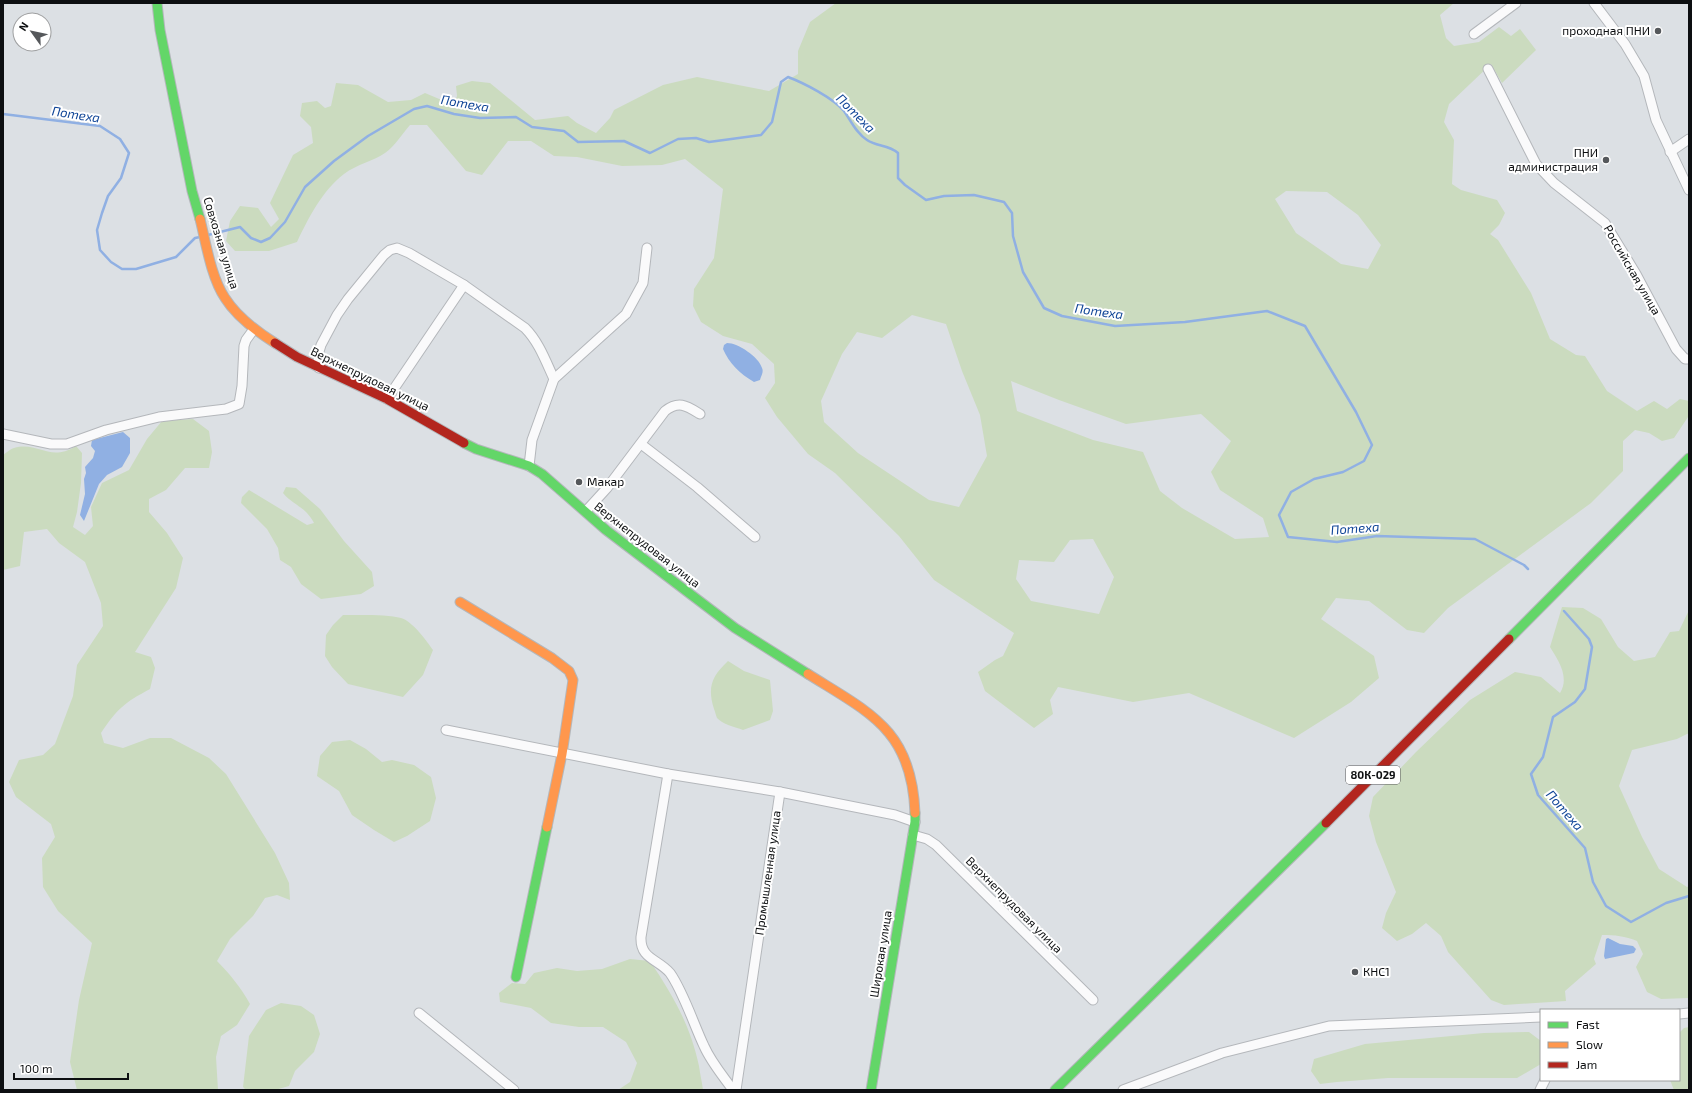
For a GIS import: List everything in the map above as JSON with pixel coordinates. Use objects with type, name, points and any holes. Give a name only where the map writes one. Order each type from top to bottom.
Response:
[{"type":"street","name":"Совхозная улица","points":[[157,3],[160,30],[192,191],[217,281],[225,298],[233,309],[254,329]]},
{"type":"street","points":[[1474,34],[1516,3]]},
{"type":"street","points":[[1594,3],[1625,44],[1644,76],[1656,120],[1689,190]]},
{"type":"street","name":"Российская улица","points":[[1488,69],[1536,164],[1554,183],[1605,223],[1636,274],[1676,349],[1686,359],[1689,359]]},
{"type":"street","points":[[1670,152],[1689,138]]},
{"type":"street","points":[[319,368],[318,355],[322,345],[348,299],[384,256],[390,250],[397,248],[409,253],[464,285],[531,333],[554,379]]},
{"type":"street","points":[[529,466],[532,440],[554,379],[626,314],[643,283],[647,248]]},
{"type":"street","points":[[387,399],[464,285]]},
{"type":"street","points":[[3,434],[51,444],[67,444],[106,430],[159,417],[226,409],[239,404],[242,386],[244,346],[246,340],[254,329]]},
{"type":"street","name":"Верхнепрудовая улица","points":[[254,329],[297,357],[387,399],[420,417],[456,440],[476,449],[529,466],[557,486],[654,568],[735,628],[872,715],[886,728],[905,758],[914,791],[915,822]]},
{"type":"street","points":[[586,511],[607,488],[665,411],[672,406],[680,404],[689,407],[700,414]]},
{"type":"street","points":[[641,444],[696,487],[755,537]]},
{"type":"street","name":"80К-029","points":[[1055,1090],[1313,836],[1689,458]]},
{"type":"street","points":[[460,602],[552,658],[569,671],[573,680],[562,754],[516,977]]},
{"type":"street","points":[[446,730],[668,774],[780,792],[895,814],[915,822]]},
{"type":"street","points":[[668,774],[641,945],[643,951],[669,972],[677,984],[704,1047],[711,1060],[733,1090]]},
{"type":"street","name":"Промышленная улица","points":[[736,1090],[780,792]]},
{"type":"street","name":"Широкая улица","points":[[871,1090],[915,822]]},
{"type":"street","name":"Верхнепрудовая улица","points":[[913,835],[927,839],[936,845],[1093,1000]]},
{"type":"street","points":[[418,1013],[514,1090]]},
{"type":"street","points":[[1124,1090],[1222,1053],[1329,1026],[1540,1017]]},
{"type":"street","points":[[1540,1090],[1544,1081]]},
{"type":"green space","points":[[836,3],[1454,3],[1440,15],[1446,38],[1454,46],[1479,42],[1499,27],[1511,36],[1520,29],[1536,50],[1502,83],[1491,64],[1449,104],[1444,122],[1454,140],[1452,184],[1461,190],[1497,200],[1505,213],[1499,225],[1490,234],[1498,240],[1531,293],[1550,339],[1576,355],[1585,356],[1607,391],[1637,411],[1654,401],[1667,409],[1680,399],[1689,401],[1688,417],[1674,438],[1662,441],[1649,433],[1635,430],[1623,441],[1623,471],[1591,503],[1448,608],[1424,633],[1407,630],[1369,601],[1336,598],[1321,619],[1374,656],[1379,678],[1351,702],[1294,738],[1189,693],[1133,702],[1058,687],[1050,700],[1053,714],[1034,728],[985,691],[978,672],[1003,656],[1014,633],[934,580],[899,536],[835,473],[808,454],[777,417],[765,398],[775,383],[774,364],[752,344],[723,336],[701,322],[693,306],[694,289],[714,258],[723,189],[685,159],[662,165],[622,166],[577,157],[554,156],[531,141],[508,141],[482,175],[466,171],[427,125],[410,125],[389,150],[344,174],[329,188],[306,223],[297,242],[269,251],[235,251],[226,241],[230,221],[240,206],[258,208],[271,227],[279,219],[270,203],[293,155],[313,143],[311,127],[300,116],[302,103],[317,101],[325,108],[331,106],[336,83],[358,85],[388,102],[411,100],[425,93],[453,106],[457,96],[456,86],[472,81],[490,83],[535,120],[568,116],[577,123],[596,133],[610,118],[614,110],[663,85],[697,77],[769,91],[798,74],[798,51],[810,22]],"holes":[[[1286,191],[1327,192],[1358,215],[1381,245],[1368,269],[1341,264],[1296,233],[1275,199]],[[912,315],[946,324],[962,371],[980,415],[987,456],[959,507],[929,500],[858,453],[824,422],[821,401],[842,354],[857,332],[882,338]],[[1011,381],[1126,424],[1201,414],[1231,441],[1211,472],[1220,490],[1263,518],[1269,537],[1235,539],[1182,508],[1160,491],[1143,452],[1093,440],[1017,411]],[[1093,539],[1114,577],[1099,614],[1031,601],[1016,579],[1019,560],[1054,562],[1070,540]]]},
{"type":"green space","points":[[193,419],[209,431],[212,452],[209,468],[185,468],[166,490],[149,499],[149,512],[167,533],[183,558],[176,588],[135,652],[151,657],[155,668],[150,689],[122,707],[101,733],[104,743],[123,748],[150,738],[171,738],[209,758],[226,774],[275,853],[289,883],[290,900],[277,895],[265,898],[253,916],[230,939],[217,961],[235,981],[250,1004],[237,1025],[221,1036],[216,1057],[218,1090],[77,1090],[70,1062],[79,1000],[92,943],[58,911],[43,887],[42,858],[55,837],[51,824],[16,797],[9,782],[19,760],[43,755],[55,744],[73,696],[77,665],[103,626],[101,603],[85,562],[59,543],[47,529],[24,532],[20,566],[3,570],[3,455],[10,450],[23,447],[58,452],[67,451],[76,446],[82,453],[81,483],[77,512],[73,527],[85,535],[93,526],[91,507],[102,483],[129,470],[147,439],[162,421]]},
{"type":"green space","points":[[286,487],[296,488],[320,509],[344,541],[372,572],[374,586],[361,594],[321,599],[301,584],[291,567],[280,560],[278,548],[267,529],[241,503],[242,497],[249,490],[307,525],[314,523],[311,517],[303,509],[291,501],[283,493]]},
{"type":"green space","points":[[1562,607],[1583,608],[1601,619],[1618,647],[1634,661],[1655,657],[1670,632],[1679,631],[1689,610],[1689,733],[1677,739],[1632,750],[1619,786],[1642,837],[1659,869],[1687,887],[1689,886],[1689,998],[1661,999],[1647,992],[1636,967],[1643,954],[1637,941],[1620,936],[1602,935],[1594,959],[1596,964],[1565,991],[1566,1001],[1504,1005],[1491,1000],[1448,952],[1441,936],[1426,923],[1412,934],[1397,941],[1382,928],[1386,913],[1396,892],[1376,842],[1369,816],[1373,797],[1416,752],[1470,700],[1515,672],[1541,677],[1560,693],[1564,681],[1562,669],[1550,647]]},
{"type":"green space","points":[[343,615],[381,615],[401,618],[414,627],[433,650],[423,675],[403,697],[348,684],[332,667],[325,656],[326,635]]},
{"type":"green space","points":[[728,661],[744,671],[770,680],[773,711],[770,720],[743,730],[725,724],[717,718],[711,694],[712,682],[718,672]]},
{"type":"green space","points":[[350,740],[366,749],[382,762],[392,760],[414,765],[431,777],[436,798],[430,821],[407,836],[394,842],[352,815],[339,791],[317,776],[320,756],[332,742]]},
{"type":"green space","points":[[630,959],[650,961],[680,1011],[691,1037],[699,1066],[703,1090],[618,1090],[630,1082],[637,1063],[626,1042],[603,1027],[579,1027],[551,1023],[531,1008],[500,1002],[499,993],[512,983],[525,984],[534,973],[557,968],[577,971],[602,969]]},
{"type":"green space","points":[[281,1003],[301,1006],[314,1015],[320,1034],[314,1052],[295,1071],[289,1086],[275,1090],[246,1090],[243,1087],[249,1036],[266,1010]]},
{"type":"green space","points":[[1689,1027],[1689,1090],[1674,1090],[1670,1081],[1680,1081],[1680,1032],[1684,1028]]},
{"type":"green space","points":[[1529,1032],[1540,1040],[1540,1065],[1517,1078],[1388,1078],[1320,1084],[1311,1071],[1314,1059],[1365,1044],[1484,1033]]},
{"type":"water","points":[[727,343],[737,345],[748,351],[757,359],[763,370],[760,380],[754,382],[736,368],[728,359],[723,349],[724,345]]},
{"type":"water","points":[[123,432],[130,438],[130,453],[122,467],[107,475],[99,484],[84,521],[80,515],[85,494],[85,467],[93,458],[95,451],[91,446],[92,440]]},
{"type":"water","points":[[1608,938],[1620,944],[1633,946],[1636,949],[1634,953],[1605,959],[1606,939]]},
{"type":"waterway","name":"Потеха","points":[[208,235],[240,227],[251,238],[261,242],[270,238],[285,222],[305,187],[334,161],[368,136],[414,109],[427,106],[454,114],[480,118],[516,117],[532,127],[564,131],[578,142],[624,141],[650,153],[678,139],[696,138],[709,142],[761,135],[772,122],[781,82],[788,77],[810,87],[833,101],[844,111],[857,130],[867,140],[890,148],[898,153],[898,178],[926,200],[944,196],[974,195],[1004,202],[1012,213],[1013,236],[1023,272],[1044,308],[1062,316],[1115,326],[1185,322],[1267,311],[1305,326],[1356,412],[1372,445],[1364,461],[1343,472],[1314,479],[1291,492],[1279,515],[1288,537],[1337,542],[1377,536],[1475,539],[1524,565],[1528,569]]},
{"type":"waterway","name":"Потеха","points":[[3,114],[100,126],[120,139],[129,153],[121,178],[108,196],[97,230],[100,250],[111,262],[122,269],[136,269],[176,257],[195,238],[200,237]]},
{"type":"waterway","name":"Потеха","points":[[1564,611],[1589,639],[1592,647],[1585,689],[1575,702],[1553,717],[1543,757],[1531,774],[1538,795],[1585,848],[1593,882],[1606,906],[1631,922],[1666,903],[1689,896]]},
{"type":"traffic: fast","points":[[157,3],[160,30],[192,191],[200,219]]},
{"type":"traffic: fast","points":[[464,443],[476,449],[529,466],[542,474],[606,530],[735,628],[808,674]]},
{"type":"traffic: fast","points":[[1509,639],[1689,458]]},
{"type":"traffic: fast","points":[[871,1090],[915,822],[915,813]]},
{"type":"traffic: fast","points":[[1055,1090],[1326,823]]},
{"type":"traffic: fast","points":[[516,977],[547,827]]},
{"type":"traffic: slow","points":[[200,219],[207,249],[220,290],[230,305],[247,323],[275,343]]},
{"type":"traffic: slow","points":[[460,602],[552,658],[569,671],[573,680],[562,754],[547,827]]},
{"type":"traffic: slow","points":[[808,674],[850,700],[884,727],[896,743],[906,762],[912,785],[915,813]]},
{"type":"traffic: jam","points":[[275,343],[297,357],[387,399],[464,443]]},
{"type":"traffic: jam","points":[[1326,823],[1509,639]]},
{"type":"place","name":"проходная ПНИ","points":[[1658,31]]},
{"type":"place","name":"ПНИ администрация","points":[[1606,160]]},
{"type":"place","name":"Макар","points":[[579,482]]},
{"type":"place","name":"КНС1","points":[[1355,972]]}]
